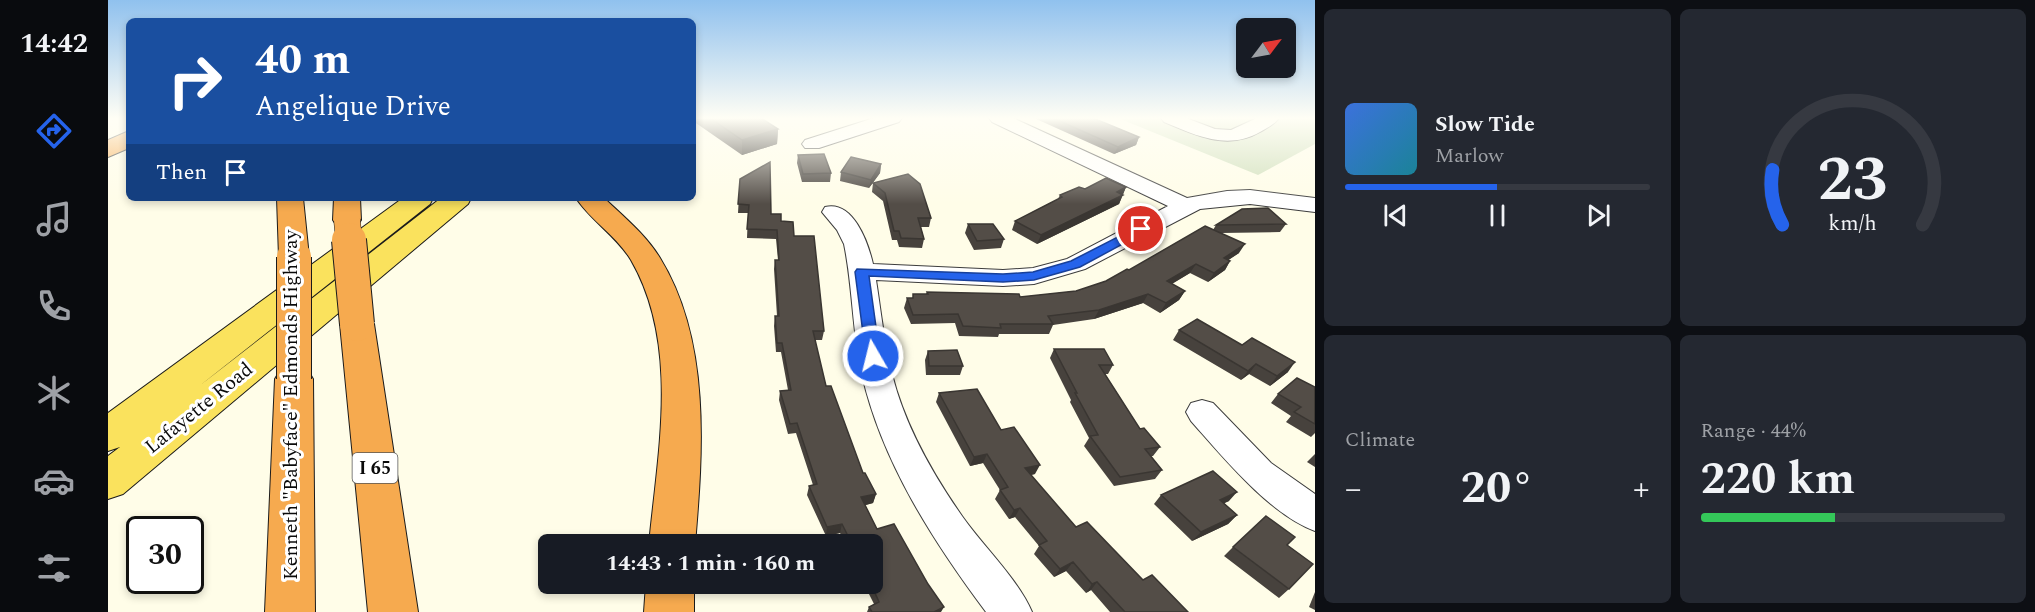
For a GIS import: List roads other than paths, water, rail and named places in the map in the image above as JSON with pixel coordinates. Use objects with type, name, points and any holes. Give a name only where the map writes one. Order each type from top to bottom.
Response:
[{"type":"highway","name":"Kenneth \"Babyface\" Edmonds Highway","points":[[290,201],[294,257],[294,379],[290,612]]},
{"type":"highway","points":[[592,201],[620,227],[645,258],[664,297],[675,331],[680,384],[672,534]]},
{"type":"highway","name":"I 65","points":[[347,209],[357,324],[393,612]]},
{"type":"highway","points":[[669,612],[670,594]]},
{"type":"main road","name":"Lafayette Road","points":[[108,435],[416,201]]},
{"type":"main road","name":"Lafayette Road","points":[[108,481],[454,201]]},
{"type":"street","points":[[1059,147],[1186,206]]},
{"type":"street","points":[[862,272],[1003,278],[1052,273],[1076,264],[1186,206],[1227,198],[1250,197],[1315,205]]},
{"type":"street","points":[[833,212],[855,240],[877,375],[898,433],[934,504],[959,543],[1011,612]]},
{"type":"street","points":[[1202,412],[1252,466],[1315,515]]}]
